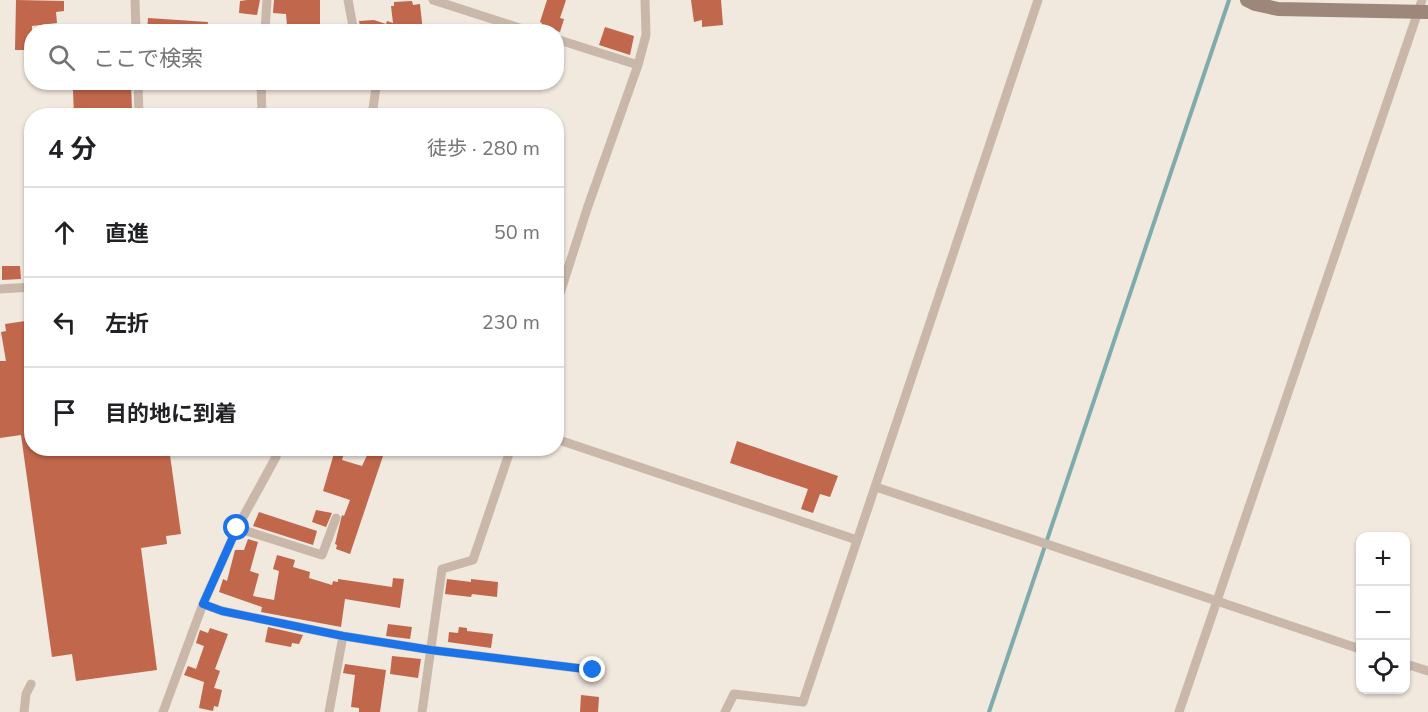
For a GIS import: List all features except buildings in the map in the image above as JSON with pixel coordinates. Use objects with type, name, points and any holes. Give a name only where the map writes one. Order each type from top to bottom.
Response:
[{"type":"street","points":[[135,0],[136,24]]},
{"type":"street","points":[[266,24],[267,0]]},
{"type":"street","points":[[348,0],[352,24]]},
{"type":"street","points":[[433,0],[507,24]]},
{"type":"street","points":[[564,281],[638,65],[646,35],[645,0]]},
{"type":"street","points":[[725,712],[734,694],[803,702],[1038,0]]},
{"type":"street","points":[[1179,712],[1422,8],[1278,9],[1247,0]]},
{"type":"street","points":[[564,42],[638,65]]},
{"type":"street","points":[[138,90],[139,108]]},
{"type":"street","points":[[261,90],[262,108]]},
{"type":"street","points":[[373,108],[376,90]]},
{"type":"street","points":[[0,289],[24,288]]},
{"type":"street","points":[[564,442],[857,540]]},
{"type":"street","points":[[163,712],[203,604],[237,528],[276,456]]},
{"type":"street","points":[[422,712],[442,569],[473,560],[508,456]]},
{"type":"street","points":[[876,487],[1356,648]]},
{"type":"street","points":[[237,528],[322,555],[336,518]]},
{"type":"street","points":[[203,604],[222,611],[343,636],[431,650],[593,670]]},
{"type":"street","points":[[329,712],[343,636]]},
{"type":"street","points":[[1410,665],[1428,671]]},
{"type":"street","points":[[24,712],[26,694],[31,684]]},
{"type":"waterway","points":[[989,712],[1229,0]]},
{"type":"route","points":[[237,528],[203,604],[222,611],[343,636],[431,650],[593,670]]}]
